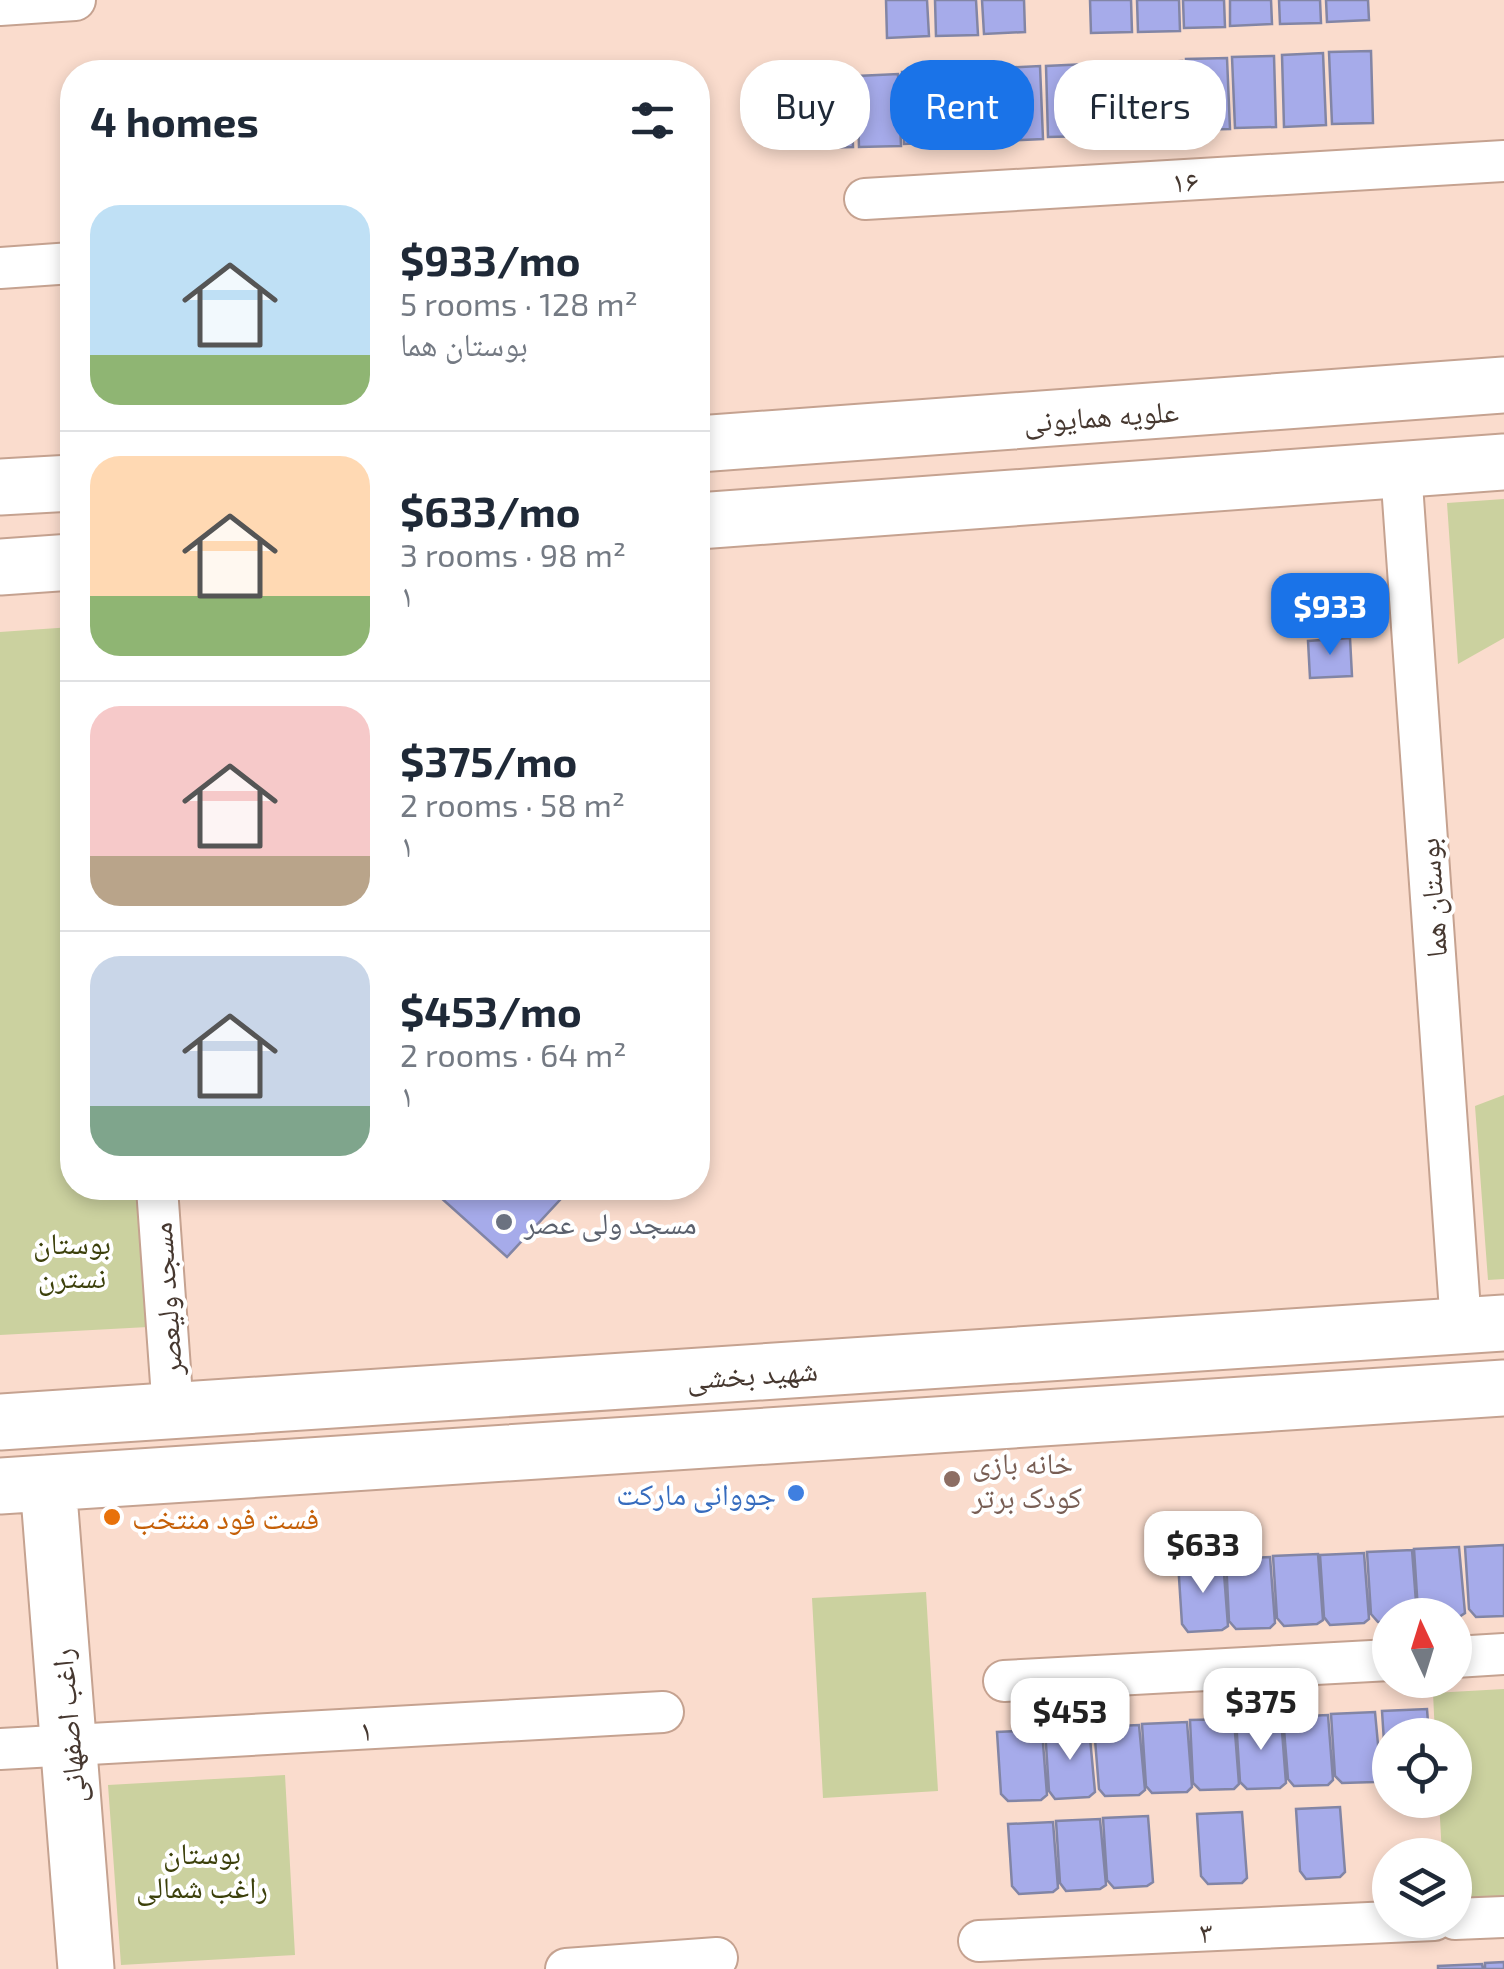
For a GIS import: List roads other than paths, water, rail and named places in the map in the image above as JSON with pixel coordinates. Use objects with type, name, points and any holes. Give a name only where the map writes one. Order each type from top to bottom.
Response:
[{"type":"street","points":[[0,5],[75,0]]},
{"type":"street","name":"۱۶","points":[[865,199],[1504,161]]},
{"type":"street","points":[[0,268],[60,264]]},
{"type":"street","name":"علویه همایونی","points":[[710,443],[1504,385]]},
{"type":"street","points":[[710,519],[1504,462]]},
{"type":"street","name":"بوستان هما","points":[[1401,470],[1482,1324]]},
{"type":"street","points":[[0,485],[60,483]]},
{"type":"street","points":[[0,567],[60,563]]},
{"type":"street","name":"مسجد ولیعصر","points":[[158,1200],[172,1412]]},
{"type":"street","name":"شهید بخشی","points":[[0,1422],[1482,1324]]},
{"type":"street","points":[[871,1365],[872,1429]]},
{"type":"street","points":[[24,1485],[1504,1388]]},
{"type":"street","name":"راغب اصفهانی","points":[[24,1485],[69,1745],[86,1969]]},
{"type":"street","points":[[1472,1655],[1504,1654]]},
{"type":"street","points":[[1004,1681],[1372,1661]]},
{"type":"street","name":"۱","points":[[0,1750],[662,1712]]},
{"type":"street","points":[[1472,1918],[1504,1917]]},
{"type":"street","name":"۳","points":[[979,1941],[1372,1923]]},
{"type":"street","points":[[566,1969],[716,1958]]},
{"type":"place","name":"مسجد ولی عصر","points":[[504,1222]]},
{"type":"place","name":"خانه بازی کودک برتر","points":[[952,1479]]},
{"type":"place","name":"جووانی مارکت","points":[[796,1493]]},
{"type":"place","name":"فست فود منتخب","points":[[112,1517]]},
{"type":"park label","name":"بوستان نسترن","points":[[72,1259]]},
{"type":"park label","name":"بوستان راغب شمالی","points":[[202,1869]]}]
